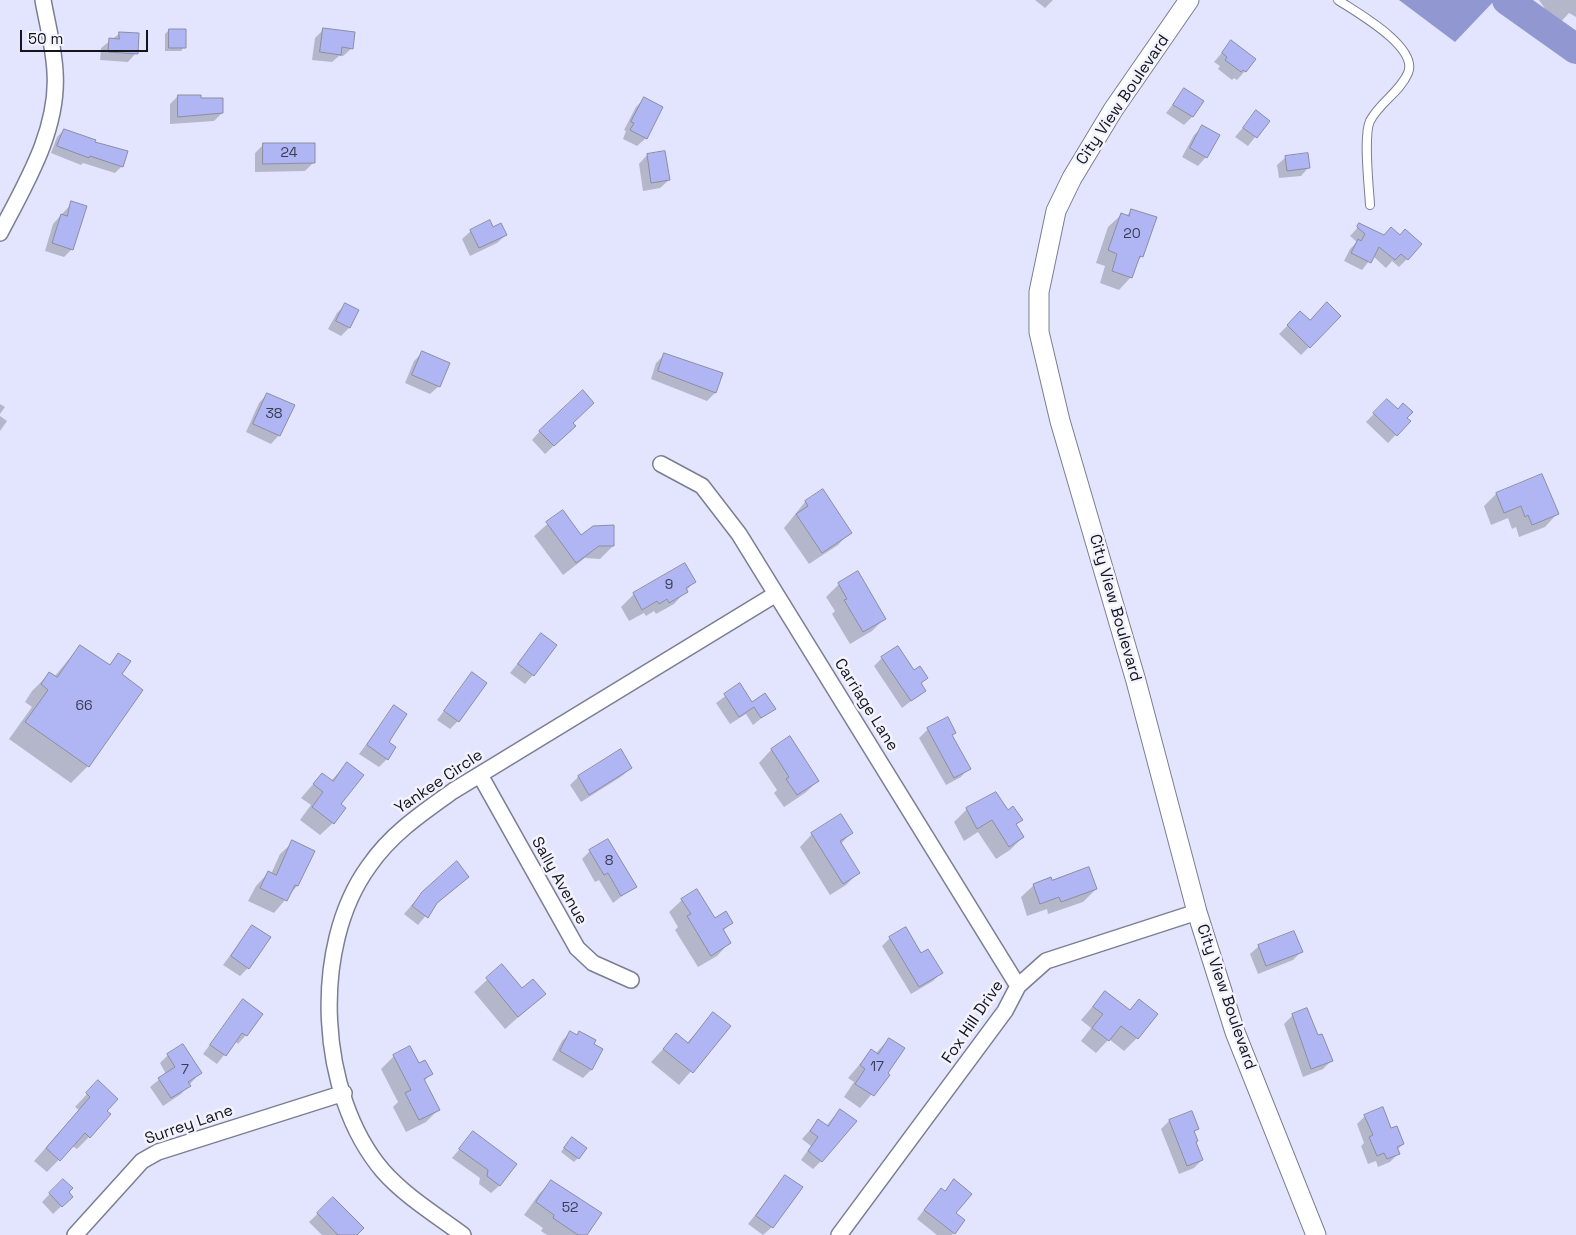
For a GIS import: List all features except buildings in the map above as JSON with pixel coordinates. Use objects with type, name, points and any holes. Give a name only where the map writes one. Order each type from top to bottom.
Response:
[{"type":"street","points":[[0,233],[33,168],[54,102],[55,70],[42,0]]},
{"type":"street","name":"City View Boulevard","points":[[1189,0],[1113,110],[1072,178],[1056,211],[1038,292],[1039,332],[1058,412],[1136,681],[1197,912],[1235,1032],[1316,1235]]},
{"type":"street","name":"Carriage Lane","points":[[661,464],[692,479],[706,491],[739,534],[1018,986]]},
{"type":"street","name":"Yankee Circle","points":[[462,1235],[412,1197],[384,1171],[358,1130],[344,1093],[328,1015],[335,942],[347,903],[368,866],[396,834],[421,813],[480,774],[776,594]]},
{"type":"street","name":"Sally Avenue","points":[[480,774],[577,948],[594,963],[631,980]]},
{"type":"street","name":"Fox Hill Drive","points":[[839,1235],[1005,1011],[1018,986],[1046,961],[1197,912]]},
{"type":"street","name":"Surrey Lane","points":[[74,1235],[142,1161],[158,1152],[344,1093]]},
{"type":"lane","points":[[1338,0],[1391,35],[1408,60],[1409,71],[1370,122],[1367,136],[1370,205]]},
{"type":"water","points":[[1399,0],[1495,0],[1455,42]]},
{"type":"waterway","points":[[1507,0],[1576,49]]}]
